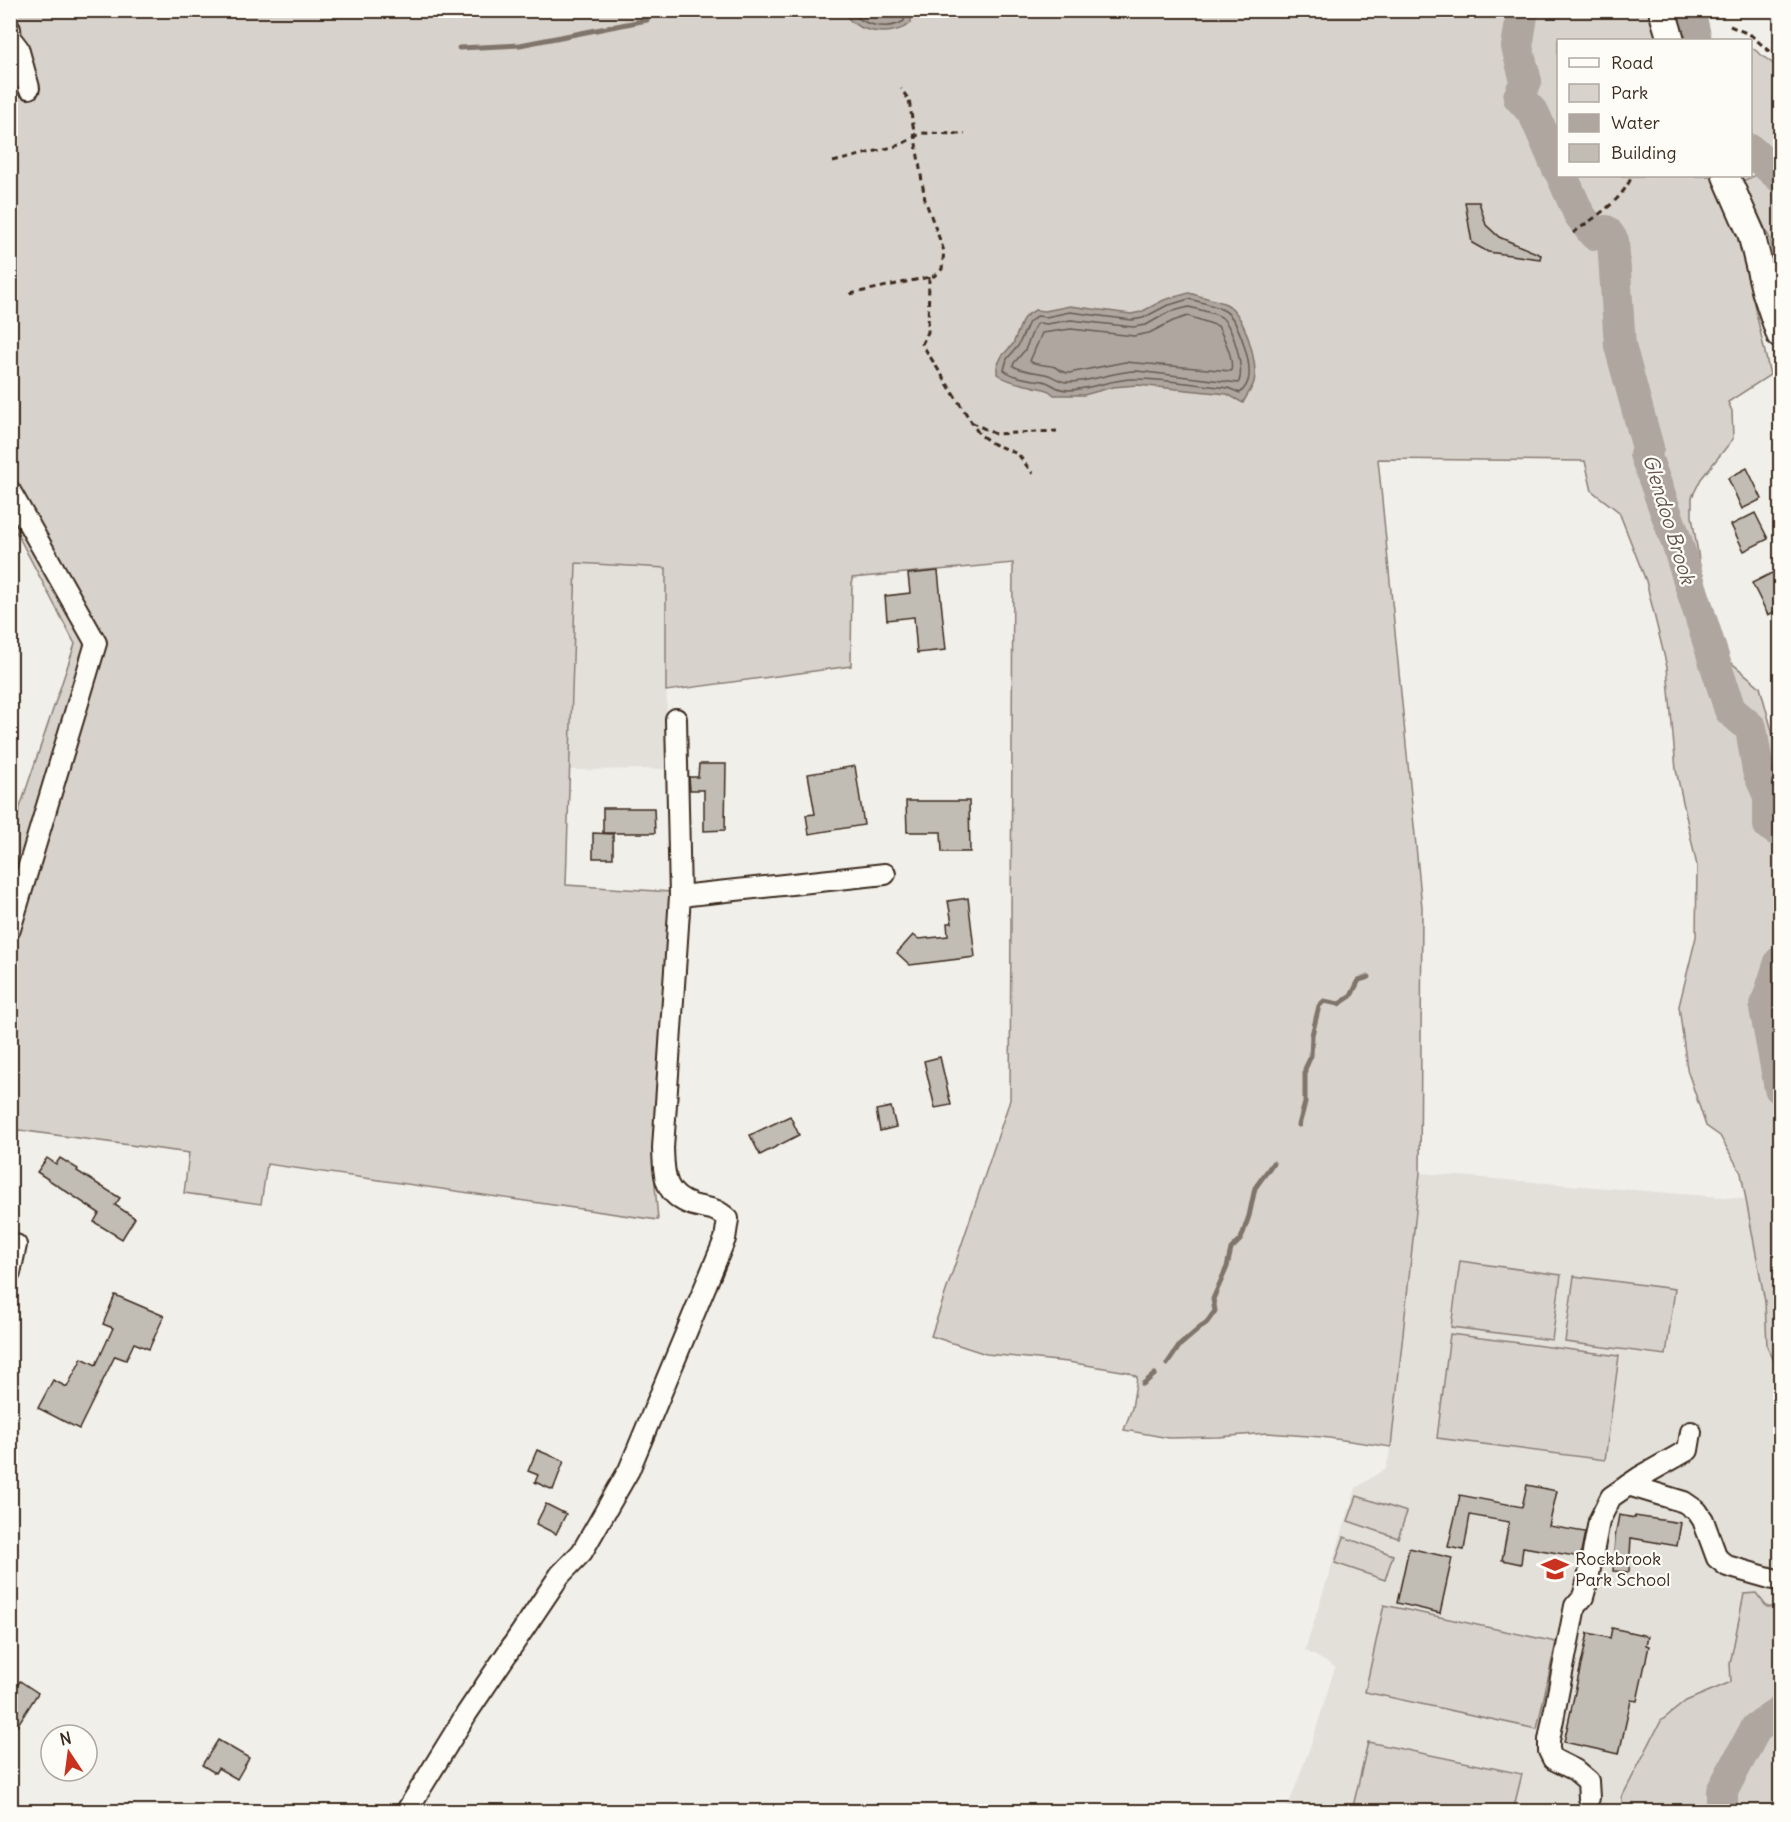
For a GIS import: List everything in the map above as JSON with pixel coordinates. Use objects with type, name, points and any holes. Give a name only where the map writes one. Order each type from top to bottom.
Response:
[{"type":"main road","points":[[1662,10],[1671,39]]},
{"type":"main road","points":[[1726,177],[1751,234],[1765,290],[1780,335]]},
{"type":"street","points":[[10,29],[11,39],[18,48],[29,88]]},
{"type":"street","points":[[10,491],[96,643],[10,929]]},
{"type":"street","points":[[406,1812],[468,1713],[560,1575],[582,1552],[629,1470],[725,1239],[728,1219],[717,1210],[691,1204],[670,1191],[664,1175],[663,1148],[680,896],[676,719]]},
{"type":"street","points":[[680,896],[885,874]]},
{"type":"street","points":[[10,1273],[16,1245]]},
{"type":"street","points":[[1589,1798],[1588,1781],[1575,1770],[1553,1759],[1549,1751],[1549,1740],[1575,1606],[1583,1597],[1599,1521],[1611,1497],[1690,1441]]},
{"type":"street","points":[[1628,1485],[1684,1502],[1697,1511],[1703,1520],[1717,1558],[1727,1566],[1780,1581]]},
{"type":"path","points":[[1730,26],[1751,35],[1780,61]]},
{"type":"path","points":[[850,294],[934,276],[942,269],[944,251],[925,200],[909,100],[901,89]]},
{"type":"path","points":[[833,162],[900,145],[922,133],[965,134]]},
{"type":"path","points":[[1573,233],[1602,212],[1626,188],[1632,177]]},
{"type":"path","points":[[929,277],[928,332],[922,344],[979,434],[993,444],[1018,454],[1033,474]]},
{"type":"path","points":[[970,421],[995,434],[1057,431]]},
{"type":"shaded area","points":[[576,563],[666,568],[667,769],[569,770]]},
{"type":"shaded area","name":"Rockbrook Park School","points":[[1420,1173],[1746,1199],[1780,1233],[1780,1711],[1722,1811],[1286,1812],[1313,1739],[1335,1667],[1305,1650],[1356,1488],[1386,1468],[1391,1447]]},
{"type":"green space","points":[[10,11],[1654,11],[1665,39],[1557,39],[1557,177],[1720,177],[1732,205],[1770,375],[1728,402],[1732,411],[1733,439],[1701,479],[1692,497],[1692,516],[1713,647],[1760,687],[1780,760],[1780,1011],[1776,1034],[1780,1048],[1780,1373],[1767,1346],[1765,1302],[1741,1173],[1720,1136],[1706,1126],[1687,1069],[1679,1006],[1696,937],[1697,866],[1676,770],[1667,667],[1646,581],[1619,512],[1592,491],[1585,461],[1378,459],[1422,907],[1420,1173],[1391,1447],[1322,1437],[1267,1433],[1169,1438],[1124,1430],[1132,1408],[1137,1377],[1128,1372],[1068,1362],[986,1354],[931,1336],[1010,1100],[1013,563],[852,578],[851,666],[666,691],[666,568],[576,563],[566,885],[671,892],[661,1074],[653,1161],[658,1220],[267,1164],[261,1204],[184,1193],[189,1153],[11,1129],[11,834],[75,644],[11,522]]},
{"type":"green space","points":[[1752,48],[1780,69],[1780,162],[1776,163],[1752,142]]},
{"type":"green space","points":[[1780,165],[1780,288],[1770,239],[1742,181]]},
{"type":"green space","points":[[1460,1261],[1561,1275],[1552,1340],[1451,1327]]},
{"type":"green space","points":[[1574,1276],[1675,1289],[1666,1355],[1565,1342]]},
{"type":"green space","points":[[1450,1334],[1619,1356],[1605,1460],[1437,1438]]},
{"type":"green space","points":[[1357,1496],[1407,1512],[1398,1538],[1348,1521]]},
{"type":"green space","points":[[1344,1537],[1393,1555],[1385,1580],[1335,1563]]},
{"type":"green space","points":[[1756,1593],[1767,1607],[1780,1607],[1780,1811],[1622,1811],[1622,1797],[1661,1721],[1686,1701],[1731,1682],[1730,1664],[1744,1594]]},
{"type":"green space","points":[[1384,1605],[1556,1642],[1537,1729],[1365,1692]]},
{"type":"green space","points":[[1368,1742],[1522,1774],[1513,1811],[1352,1811]]},
{"type":"water","points":[[844,11],[911,11],[911,23],[894,31],[874,31],[856,25]]},
{"type":"water","points":[[1189,293],[1226,304],[1239,317],[1249,339],[1255,374],[1253,385],[1243,403],[1227,394],[1137,385],[1113,387],[1084,395],[1054,395],[1045,389],[1013,382],[997,374],[997,366],[1002,356],[1013,344],[1023,319],[1035,310],[1045,311],[1070,306],[1131,314],[1141,312],[1164,300]]},
{"type":"building","points":[[1465,202],[1479,202],[1486,225],[1499,237],[1541,255],[1540,259],[1488,252],[1472,243]]},
{"type":"building","points":[[1747,468],[1762,499],[1742,509],[1728,478]]},
{"type":"building","points":[[1755,513],[1768,539],[1744,551],[1731,525]]},
{"type":"building","points":[[938,571],[946,650],[917,653],[914,617],[887,620],[885,596],[910,593],[908,574]]},
{"type":"building","points":[[1776,571],[1780,580],[1780,609],[1768,615],[1752,583]]},
{"type":"building","points":[[699,764],[726,764],[725,830],[704,831],[704,790],[690,790],[689,777],[698,777]]},
{"type":"building","points":[[855,766],[864,825],[809,834],[806,815],[815,814],[808,774]]},
{"type":"building","points":[[906,801],[969,801],[970,852],[942,852],[941,832],[907,832]]},
{"type":"building","points":[[603,808],[654,808],[655,833],[603,833]]},
{"type":"building","points":[[593,833],[613,834],[613,858],[593,858]]},
{"type":"building","points":[[968,898],[975,957],[910,965],[897,953],[913,935],[919,939],[948,936],[947,923],[952,923],[948,901]]},
{"type":"building","points":[[940,1057],[951,1105],[935,1108],[924,1061]]},
{"type":"building","points":[[891,1107],[896,1127],[880,1131],[876,1110]]},
{"type":"building","points":[[790,1116],[799,1135],[760,1155],[750,1135]]},
{"type":"building","points":[[47,1158],[56,1164],[60,1158],[120,1198],[115,1205],[135,1218],[122,1239],[94,1222],[99,1213],[37,1172]]},
{"type":"building","points":[[115,1295],[164,1316],[149,1349],[134,1343],[126,1360],[115,1356],[79,1429],[38,1408],[53,1380],[67,1387],[82,1358],[96,1365],[113,1328],[103,1324]]},
{"type":"building","points":[[537,1450],[564,1461],[553,1490],[535,1482],[538,1475],[528,1471]]},
{"type":"building","points":[[1527,1485],[1557,1491],[1549,1526],[1585,1532],[1580,1557],[1523,1547],[1521,1564],[1502,1560],[1509,1522],[1470,1515],[1464,1550],[1448,1547],[1460,1495],[1522,1507]]},
{"type":"building","points":[[546,1504],[566,1514],[556,1534],[536,1524]]},
{"type":"building","points":[[1619,1515],[1681,1523],[1677,1546],[1631,1538],[1629,1572],[1613,1571]]},
{"type":"building","points":[[1409,1548],[1452,1558],[1440,1613],[1397,1603]]},
{"type":"building","points":[[1612,1628],[1648,1636],[1646,1645],[1649,1646],[1637,1701],[1631,1700],[1619,1754],[1564,1742],[1588,1633],[1610,1638]]},
{"type":"building","points":[[20,1681],[38,1693],[10,1737],[10,1696]]},
{"type":"building","points":[[218,1740],[249,1758],[237,1779],[218,1768],[215,1773],[202,1765]]},
{"type":"waterway","name":"Glendoo Brook","points":[[1523,10],[1517,47],[1526,81],[1519,97],[1534,114],[1557,167]]},
{"type":"waterway","points":[[1689,10],[1696,39]]},
{"type":"waterway","points":[[459,48],[520,45],[647,20]]},
{"type":"waterway","points":[[1752,152],[1780,177]]},
{"type":"waterway","name":"Glendoo Brook","points":[[1562,177],[1579,214],[1594,234],[1606,231],[1613,241],[1620,346],[1648,448],[1645,454],[1676,540],[1730,710],[1751,728],[1758,771],[1769,796],[1769,825],[1780,832]]},
{"type":"waterway","name":"Glendoo Brook","points":[[1780,962],[1765,1008],[1780,1088]]},
{"type":"waterway","points":[[1299,1125],[1305,1103],[1305,1069],[1311,1056],[1312,1035],[1319,1006],[1324,1001],[1339,1004],[1351,996],[1359,980],[1369,977]]},
{"type":"waterway","points":[[1167,1364],[1180,1345],[1207,1322],[1215,1311],[1213,1299],[1227,1267],[1231,1249],[1241,1239],[1255,1188],[1273,1163]]},
{"type":"waterway","points":[[1143,1384],[1155,1374]]},
{"type":"waterway","name":"Glendoo Brook","points":[[1722,1812],[1722,1791],[1756,1728],[1780,1712]]},
{"type":"place","name":"Rockbrook Park School","points":[[1555,1569]]}]
